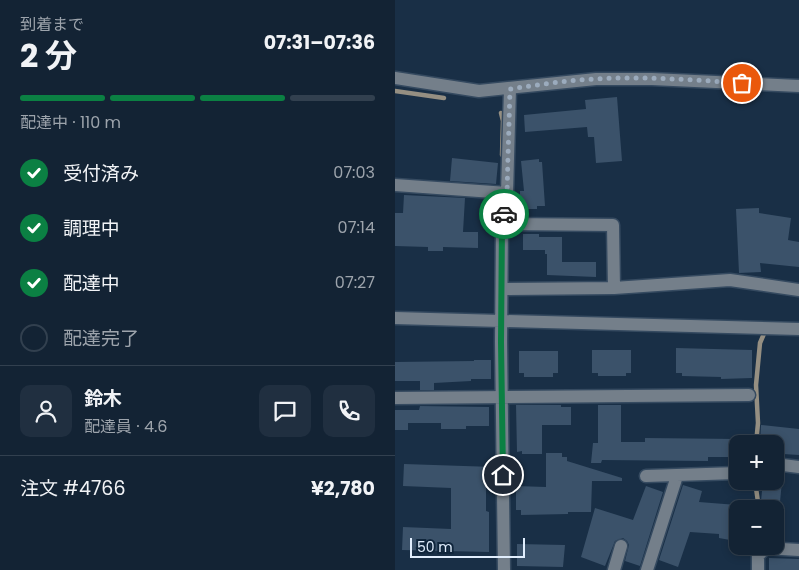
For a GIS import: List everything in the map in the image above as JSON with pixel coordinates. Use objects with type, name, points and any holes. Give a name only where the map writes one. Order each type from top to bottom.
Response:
[{"type":"street","points":[[395,78],[479,91],[596,79],[652,79],[799,86]]},
{"type":"street","points":[[504,570],[501,398],[502,224],[507,193],[510,89]]},
{"type":"street","points":[[395,185],[507,193]]},
{"type":"street","points":[[502,224],[613,225],[614,288]]},
{"type":"street","points":[[502,289],[614,288],[730,280],[799,290]]},
{"type":"street","points":[[395,318],[799,329]]},
{"type":"street","points":[[395,398],[749,395]]},
{"type":"street","points":[[784,465],[799,467]]},
{"type":"street","points":[[646,476],[729,473]]},
{"type":"street","points":[[647,570],[677,476]]},
{"type":"street","points":[[614,570],[621,546]]},
{"type":"street","points":[[758,570],[758,556],[765,548],[799,550]]},
{"type":"building","points":[[617,97],[622,161],[596,163],[594,137],[588,137],[587,127],[525,132],[524,115],[586,109],[585,100]]},
{"type":"building","points":[[452,158],[498,163],[496,184],[450,181]]},
{"type":"building","points":[[539,159],[539,162],[542,162],[545,206],[537,206],[537,209],[520,209],[520,191],[524,191],[521,161]]},
{"type":"building","points":[[404,195],[465,198],[463,232],[478,232],[478,248],[443,247],[443,251],[428,251],[428,247],[395,246],[395,213],[403,213]]},
{"type":"building","points":[[759,208],[759,213],[791,218],[788,240],[799,242],[799,267],[760,263],[761,272],[739,273],[736,209]]},
{"type":"building","points":[[523,234],[539,234],[539,237],[562,237],[562,262],[596,262],[596,277],[547,275],[547,254],[545,254],[545,250],[523,250]]},
{"type":"building","points":[[676,348],[752,350],[752,378],[721,379],[721,377],[682,376],[682,373],[676,373]]},
{"type":"building","points":[[592,350],[631,350],[631,373],[626,373],[626,376],[598,376],[598,373],[592,373]]},
{"type":"building","points":[[519,351],[558,351],[558,373],[553,373],[553,377],[524,377],[524,373],[519,373]]},
{"type":"building","points":[[491,360],[491,379],[434,383],[434,390],[420,390],[420,381],[395,381],[395,362]]},
{"type":"building","points":[[516,405],[561,405],[561,407],[571,407],[571,425],[542,425],[542,454],[522,454],[522,451],[517,452]]},
{"type":"building","points":[[598,405],[621,405],[621,442],[645,442],[645,438],[729,439],[729,457],[708,457],[708,461],[602,460],[601,463],[591,463],[593,443],[598,443]]},
{"type":"building","points":[[420,406],[489,407],[489,426],[466,426],[466,429],[441,429],[441,423],[408,423],[408,430],[395,430],[395,410],[419,410]]},
{"type":"building","points":[[761,425],[799,429],[799,455],[784,454],[784,435],[760,435]]},
{"type":"building","points":[[546,453],[562,453],[562,457],[567,457],[567,461],[622,478],[622,481],[592,481],[591,512],[521,515],[521,510],[516,510],[516,486],[546,487]]},
{"type":"building","points":[[404,464],[494,467],[494,487],[486,487],[486,511],[489,512],[489,552],[402,550],[403,527],[451,529],[451,488],[403,486]]},
{"type":"building","points":[[683,485],[702,491],[699,502],[729,504],[729,540],[719,538],[719,534],[690,532],[678,567],[659,560]]},
{"type":"building","points":[[646,486],[663,492],[640,566],[625,561],[629,545],[623,538],[615,541],[605,566],[581,557],[595,508],[633,520]]},
{"type":"building","points":[[762,490],[781,490],[780,500],[761,500]]},
{"type":"building","points":[[517,544],[565,545],[563,567],[517,566]]},
{"type":"building","points":[[769,558],[799,559],[799,570],[769,570]]},
{"type":"waterway","points":[[395,91],[444,98]]},
{"type":"waterway","points":[[501,113],[503,121],[502,155]]},
{"type":"waterway","points":[[757,435],[756,385],[760,343],[766,329]]},
{"type":"waterway","points":[[756,490],[758,500]]},
{"type":"way so far","points":[[504,214],[507,193],[510,89],[596,79],[652,79],[742,83]]},
{"type":"route","points":[[503,475],[501,342],[502,224],[504,214]]}]
